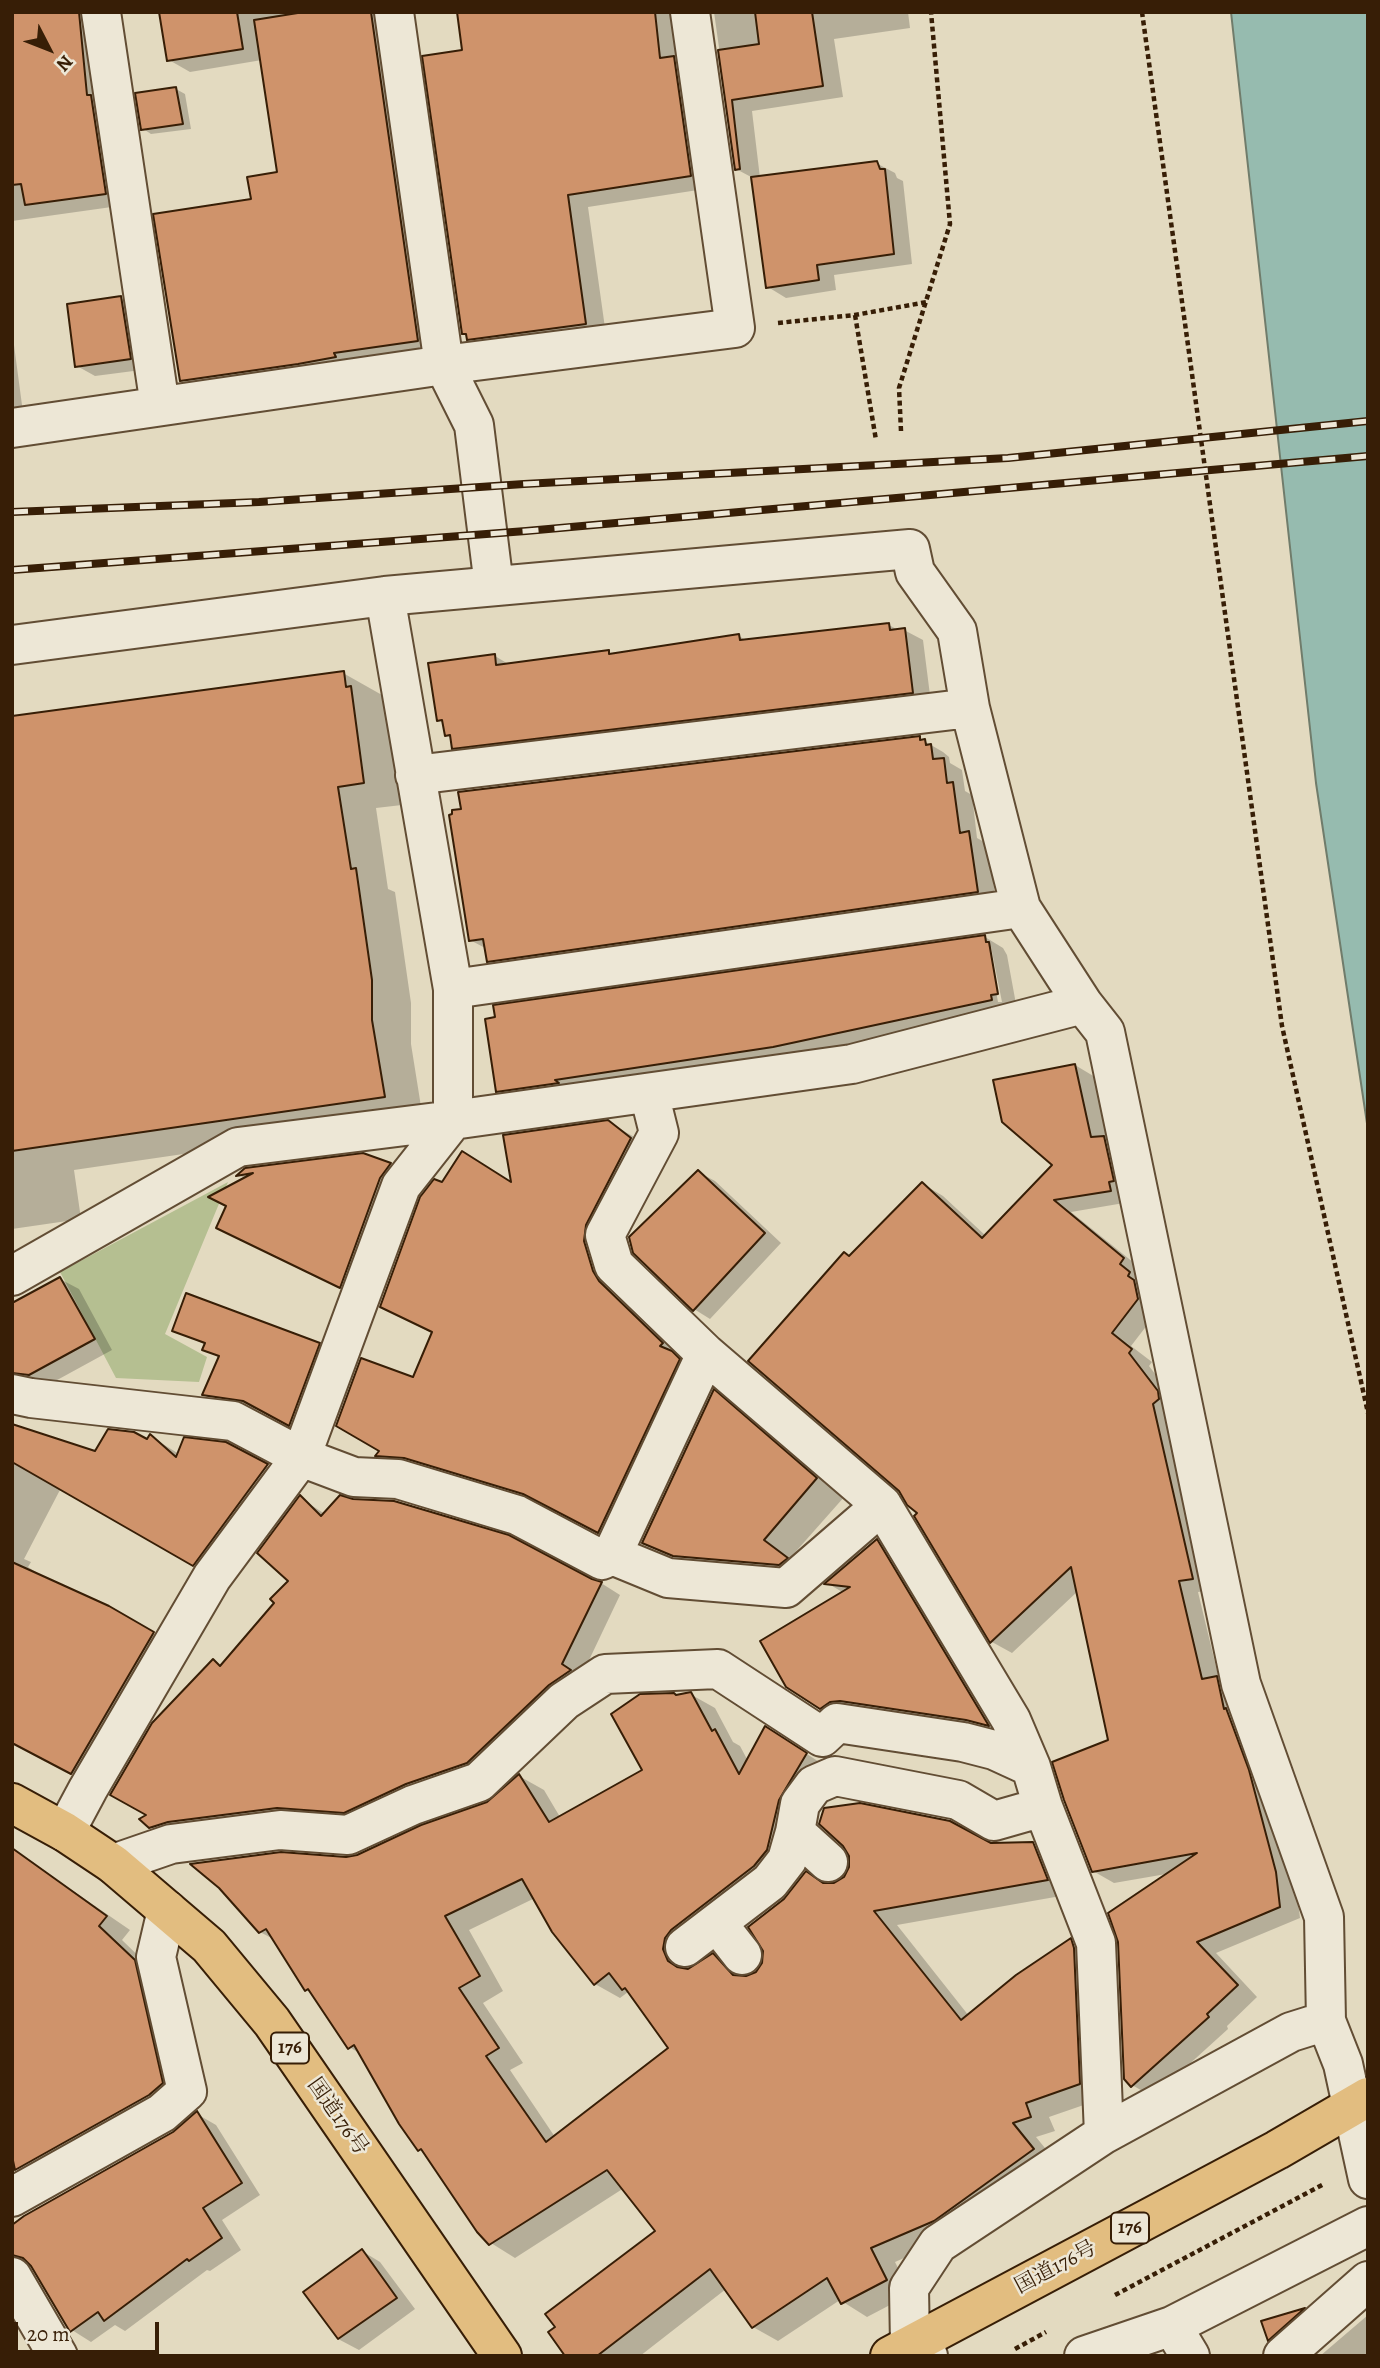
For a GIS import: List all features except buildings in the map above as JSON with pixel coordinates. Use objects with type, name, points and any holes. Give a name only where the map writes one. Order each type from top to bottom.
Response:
[{"type":"highway","name":"国道176号","points":[[12,1803],[65,1832],[113,1864],[209,1946],[272,2022],[502,2356]]},
{"type":"highway","name":"国道176号","points":[[909,2352],[1361,2101]]},
{"type":"street","points":[[101,12],[160,406]]},
{"type":"street","points":[[394,12],[444,365],[474,425],[494,586]]},
{"type":"street","points":[[12,428],[444,365],[735,328],[690,12]]},
{"type":"street","points":[[12,645],[385,596],[910,549],[915,572],[957,631],[970,708],[1020,908],[1083,1004],[1105,1032],[1241,1684],[1324,1917],[1326,2021],[1361,2101],[1349,2180]]},
{"type":"street","points":[[65,1832],[212,1577],[301,1457],[401,1186],[453,1120],[453,989],[385,596]]},
{"type":"street","points":[[415,775],[970,708]]},
{"type":"street","points":[[453,989],[1020,908]]},
{"type":"street","points":[[12,1276],[238,1147],[852,1064],[1083,1004]]},
{"type":"street","points":[[649,1093],[659,1133],[605,1235],[614,1265],[706,1354],[882,1505],[1011,1720],[1096,1943],[1104,2134]]},
{"type":"street","points":[[12,1394],[233,1420],[301,1457],[354,1477],[398,1479],[517,1515],[602,1560],[612,1555],[706,1354]]},
{"type":"street","points":[[612,1555],[668,1578],[786,1588],[882,1505]]},
{"type":"street","points":[[113,1864],[171,1844],[280,1830],[348,1835],[413,1805],[479,1782],[564,1701],[605,1674],[718,1669],[822,1737],[837,1723],[962,1742],[994,1750],[1031,1767]]},
{"type":"street","points":[[685,1947],[770,1882],[787,1860],[796,1832],[800,1804],[814,1785],[835,1776],[958,1800],[994,1821],[1043,1807]]},
{"type":"street","points":[[796,1832],[828,1862]]},
{"type":"street","points":[[12,2197],[162,2113],[187,2091],[156,1957],[167,1910]]},
{"type":"street","points":[[717,1923],[742,1955]]},
{"type":"street","points":[[909,2352],[909,2288],[938,2244],[1104,2134],[1291,2032],[1326,2021]]},
{"type":"street","points":[[1084,2356],[1181,2341],[1368,2226]]},
{"type":"street","points":[[12,2277],[58,2356]]},
{"type":"street","points":[[1283,2356],[1368,2281]]},
{"type":"path","points":[[901,431],[899,388],[928,302],[950,224],[931,12]]},
{"type":"path","points":[[1142,12],[1282,1026],[1368,1413]]},
{"type":"path","points":[[735,328],[855,315],[928,302]]},
{"type":"path","points":[[855,315],[876,440]]},
{"type":"path","points":[[1110,2298],[1349,2180]]},
{"type":"path","points":[[1015,2349],[1051,2330]]},
{"type":"green space","points":[[228,1182],[165,1334],[207,1357],[199,1382],[116,1378],[60,1272]]},
{"type":"water","points":[[1231,12],[1368,12],[1368,1130],[1316,783]]},
{"type":"railway","points":[[12,512],[259,502],[524,484],[1008,458],[1368,421]]},
{"type":"railway","points":[[12,570],[526,531],[1368,456]]}]
